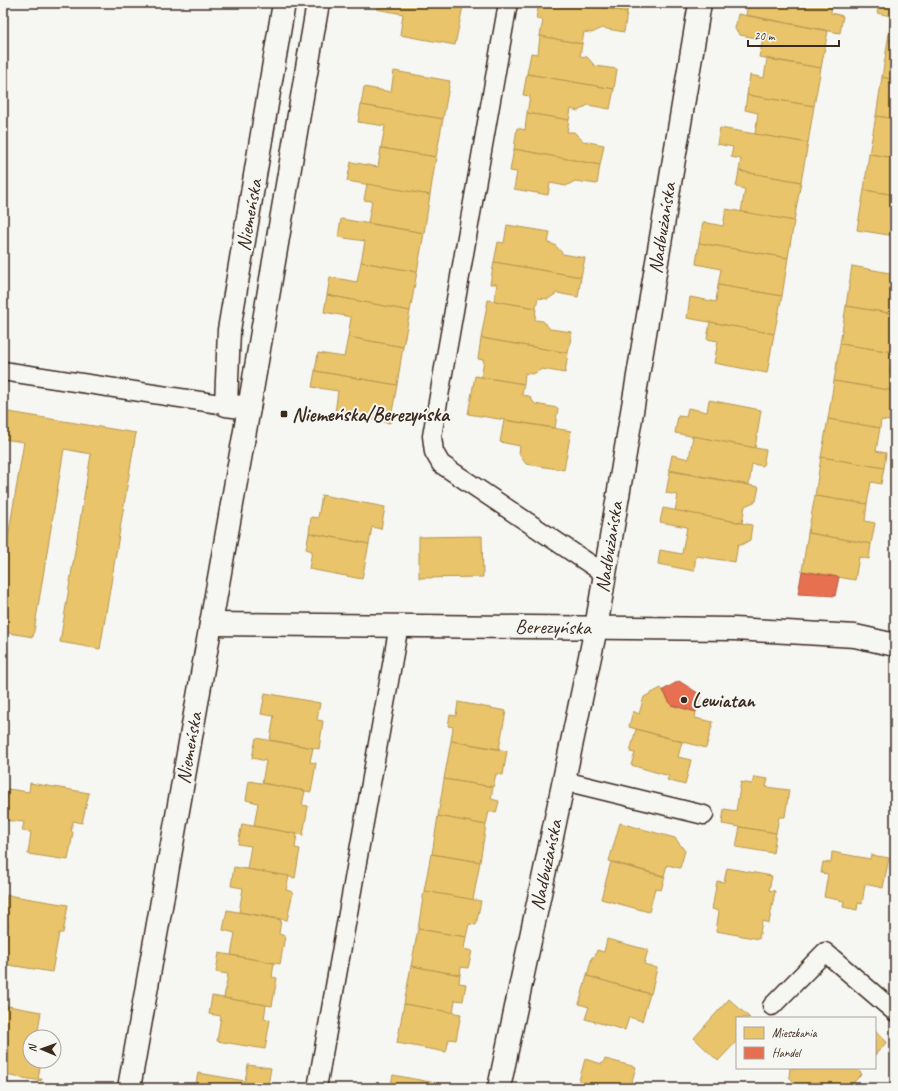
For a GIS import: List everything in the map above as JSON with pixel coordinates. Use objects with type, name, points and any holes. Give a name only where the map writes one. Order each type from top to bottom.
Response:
[{"type":"street","name":"Niemeńska","points":[[226,405],[229,330],[284,3]]},
{"type":"street","name":"Niemeńska","points":[[129,1088],[250,408],[318,3]]},
{"type":"street","name":"Nadbużańska","points":[[499,1088],[596,628],[700,3]]},
{"type":"street","points":[[226,405],[250,408]]},
{"type":"street","name":"Berezyńska","points":[[211,624],[758,630],[855,636],[895,645]]},
{"type":"lane","points":[[508,3],[432,436],[434,452],[441,464],[605,574]]},
{"type":"lane","points":[[3,371],[226,405]]},
{"type":"lane","points":[[317,1088],[399,626]]},
{"type":"lane","points":[[564,781],[704,815]]},
{"type":"lane","points":[[772,1006],[825,952],[895,1012]]},
{"type":"building: Mieszkania","points":[[377,3],[447,3],[463,6],[455,45],[400,35],[403,14],[376,9]]},
{"type":"building: Mieszkania","points":[[539,3],[575,3],[627,12],[624,32],[602,28],[592,33],[584,32],[582,44],[540,36],[543,20],[536,19]]},
{"type":"building: Mieszkania","points":[[575,3],[629,3],[627,12]]},
{"type":"building: Mieszkania","points":[[748,3],[832,3],[831,13],[843,16],[840,33],[746,15]]},
{"type":"building: Mieszkania","points":[[879,3],[895,3],[895,42],[888,40],[891,16],[877,13]]},
{"type":"building: Mieszkania","points":[[738,14],[828,31],[821,68],[759,57],[763,39],[740,35],[735,29]]},
{"type":"building: Mieszkania","points":[[540,36],[582,44],[580,56],[587,57],[595,66],[617,69],[614,89],[527,74],[531,53],[538,54]]},
{"type":"building: Mieszkania","points":[[888,40],[895,42],[895,80],[882,77]]},
{"type":"building: Mieszkania","points":[[767,59],[821,68],[814,106],[747,95],[750,75],[764,78]]},
{"type":"building: Mieszkania","points":[[394,71],[450,81],[443,119],[361,105],[364,87],[391,92]]},
{"type":"building: Mieszkania","points":[[527,74],[614,89],[610,109],[588,105],[578,111],[571,109],[569,120],[527,113],[530,96],[523,95]]},
{"type":"building: Mieszkania","points":[[882,77],[895,80],[895,119],[876,116]]},
{"type":"building: Mieszkania","points":[[747,95],[814,106],[808,143],[755,134],[758,113],[745,110]]},
{"type":"building: Mieszkania","points":[[361,105],[443,119],[436,157],[381,148],[385,126],[358,122]]},
{"type":"building: Mieszkania","points":[[527,113],[569,120],[567,132],[574,132],[583,141],[604,145],[600,165],[514,149],[517,128],[525,130]]},
{"type":"building: Mieszkania","points":[[876,116],[895,119],[895,158],[869,154]]},
{"type":"building: Mieszkania","points":[[720,128],[808,143],[801,182],[739,171],[741,159],[731,157],[733,147],[717,144]]},
{"type":"building: Mieszkania","points":[[381,148],[436,157],[430,195],[347,181],[351,162],[378,167]]},
{"type":"building: Mieszkania","points":[[514,149],[600,165],[597,184],[575,181],[566,186],[550,183],[548,195],[514,189],[517,172],[510,171]]},
{"type":"building: Mieszkania","points":[[869,154],[895,158],[895,195],[864,190]]},
{"type":"building: Mieszkania","points":[[739,171],[801,182],[794,221],[741,212],[745,189],[736,187]]},
{"type":"building: Mieszkania","points":[[367,184],[430,195],[424,233],[368,223],[372,201],[364,200]]},
{"type":"building: Mieszkania","points":[[864,190],[895,195],[895,236],[857,230]]},
{"type":"building: Mieszkania","points":[[726,209],[794,221],[788,258],[699,243],[703,222],[723,226]]},
{"type":"building: Mieszkania","points":[[341,219],[424,233],[417,272],[361,262],[365,241],[338,237]]},
{"type":"building: Mieszkania","points":[[507,225],[550,232],[548,243],[555,245],[563,254],[585,258],[581,277],[494,262],[498,242],[504,243]]},
{"type":"building: Mieszkania","points":[[699,243],[788,258],[782,296],[718,285],[721,269],[696,264]]},
{"type":"building: Mieszkania","points":[[361,262],[417,272],[410,311],[327,295],[330,277],[357,282]]},
{"type":"building: Mieszkania","points":[[494,262],[581,277],[578,297],[557,293],[548,299],[538,298],[536,308],[494,301],[497,284],[490,284]]},
{"type":"building: Mieszkania","points":[[852,266],[895,274],[895,314],[846,306]]},
{"type":"building: Mieszkania","points":[[718,285],[782,296],[774,334],[687,318],[690,297],[716,302]]},
{"type":"building: Mieszkania","points":[[327,295],[410,311],[403,347],[348,337],[351,317],[324,312]]},
{"type":"building: Mieszkania","points":[[488,300],[536,308],[535,320],[543,321],[550,329],[572,332],[568,353],[481,338]]},
{"type":"building: Mieszkania","points":[[846,306],[895,314],[895,340],[893,352],[840,344]]},
{"type":"building: Mieszkania","points":[[710,322],[774,334],[767,373],[714,363],[718,341],[707,339]]},
{"type":"building: Mieszkania","points":[[348,337],[403,347],[397,385],[315,371],[318,353],[344,357]]},
{"type":"building: Mieszkania","points":[[481,338],[568,353],[565,373],[542,369],[533,374],[525,373],[524,384],[481,377],[484,360],[478,359]]},
{"type":"building: Mieszkania","points":[[840,344],[893,352],[889,373],[895,373],[894,391],[834,381]]},
{"type":"building: Mieszkania","points":[[315,371],[397,385],[390,423],[335,413],[338,391],[312,387]]},
{"type":"building: Mieszkania","points":[[475,376],[524,384],[522,395],[529,396],[535,404],[558,408],[555,428],[468,414]]},
{"type":"building: Mieszkania","points":[[834,381],[894,391],[889,421],[881,420],[880,428],[828,419]]},
{"type":"building: Mieszkania","points":[[709,400],[761,410],[755,448],[675,433],[678,416],[686,417],[688,408],[707,412]]},
{"type":"building: Mieszkania","points":[[3,411],[136,433],[100,649],[60,642],[91,454],[64,449],[33,637],[3,632],[3,567],[24,442],[3,439]]},
{"type":"building: Mieszkania","points":[[828,419],[880,428],[876,451],[886,453],[884,468],[821,457]]},
{"type":"building: Mieszkania","points":[[504,420],[571,431],[564,470],[526,464],[519,454],[520,446],[500,442]]},
{"type":"building: Mieszkania","points":[[693,436],[766,450],[763,466],[752,464],[749,485],[669,470],[672,455],[689,459]]},
{"type":"building: Mieszkania","points":[[821,457],[884,468],[881,484],[871,482],[867,504],[815,496]]},
{"type":"building: Mieszkania","points":[[670,471],[759,487],[756,501],[745,506],[742,523],[675,511],[678,495],[666,493]]},
{"type":"building: Mieszkania","points":[[322,495],[385,507],[381,529],[372,527],[369,544],[309,533],[311,517],[318,518]]},
{"type":"building: Mieszkania","points":[[815,496],[867,504],[865,521],[875,523],[871,544],[808,533]]},
{"type":"building: Mieszkania","points":[[663,508],[752,525],[750,540],[741,545],[738,544],[735,562],[696,556],[694,571],[658,564],[660,550],[682,554],[687,527],[660,522]]},
{"type":"building: Mieszkania","points":[[309,533],[369,544],[362,579],[309,569],[312,551],[306,549]]},
{"type":"building: Mieszkania","points":[[808,533],[871,544],[869,559],[859,557],[855,580],[802,571]]},
{"type":"building: Mieszkania","points":[[482,536],[483,577],[419,578],[419,537]]},
{"type":"building: Mieszkania","points":[[661,688],[671,705],[696,712],[695,718],[713,722],[706,748],[629,727],[633,711],[639,714],[644,697]]},
{"type":"building: Mieszkania","points":[[265,693],[320,703],[317,720],[323,721],[319,749],[270,740],[274,716],[261,714]]},
{"type":"building: Mieszkania","points":[[458,702],[506,711],[499,749],[451,741],[453,727],[448,726],[450,715],[456,716]]},
{"type":"building: Mieszkania","points":[[636,729],[682,742],[678,757],[691,760],[685,785],[667,780],[669,776],[631,765],[635,753],[630,752]]},
{"type":"building: Mieszkania","points":[[256,738],[313,748],[310,762],[316,763],[311,792],[262,783],[266,761],[252,758]]},
{"type":"building: Mieszkania","points":[[451,741],[507,751],[503,775],[496,774],[493,787],[444,779]]},
{"type":"building: Mieszkania","points":[[754,777],[768,779],[766,787],[789,790],[785,817],[779,817],[776,833],[722,824],[724,809],[736,811],[741,782],[752,784]]},
{"type":"building: Mieszkania","points":[[444,779],[493,787],[491,799],[499,801],[496,813],[489,811],[486,825],[438,816]]},
{"type":"building: Mieszkania","points":[[249,781],[305,791],[302,805],[308,806],[303,835],[254,826],[258,803],[246,800]]},
{"type":"building: Mieszkania","points":[[30,783],[89,793],[82,823],[73,821],[71,830],[73,833],[68,860],[28,854],[31,832],[22,831],[24,822],[3,820],[8,789],[29,792]]},
{"type":"building: Mieszkania","points":[[438,816],[486,825],[480,862],[432,854]]},
{"type":"building: Mieszkania","points":[[620,823],[675,838],[685,851],[680,868],[667,865],[664,876],[609,861]]},
{"type":"building: Mieszkania","points":[[242,824],[297,834],[295,848],[300,849],[295,878],[247,869],[251,846],[238,844]]},
{"type":"building: Mieszkania","points":[[740,827],[776,833],[773,853],[736,847]]},
{"type":"building: Mieszkania","points":[[832,852],[870,859],[871,855],[889,858],[883,888],[865,884],[862,904],[858,903],[857,910],[843,907],[844,901],[824,897],[828,874],[821,873],[823,862],[831,863]]},
{"type":"building: Mieszkania","points":[[431,854],[480,862],[473,900],[424,891]]},
{"type":"building: Mieszkania","points":[[611,862],[665,877],[661,890],[655,888],[649,912],[601,899]]},
{"type":"building: Mieszkania","points":[[234,867],[289,876],[286,890],[293,892],[287,920],[239,912],[243,888],[231,886]]},
{"type":"building: Mieszkania","points":[[727,868],[772,876],[769,890],[775,891],[769,923],[762,921],[759,939],[716,931],[719,911],[712,909],[717,881],[724,882]]},
{"type":"building: Mieszkania","points":[[424,891],[481,901],[476,925],[469,924],[466,937],[418,929]]},
{"type":"building: Mieszkania","points":[[7,895],[68,905],[63,933],[59,933],[52,972],[3,964],[8,923],[3,923]]},
{"type":"building: Mieszkania","points":[[227,910],[281,920],[279,934],[285,936],[280,964],[231,955],[235,933],[223,930]]},
{"type":"building: Mieszkania","points":[[418,929],[466,937],[464,949],[472,951],[468,968],[461,967],[460,975],[411,966]]},
{"type":"building: Mieszkania","points":[[607,939],[648,950],[644,964],[657,968],[651,994],[587,976],[592,957],[595,957],[597,950],[604,952]]},
{"type":"building: Mieszkania","points":[[219,953],[274,963],[272,977],[277,978],[272,1006],[224,998],[228,974],[216,972]]},
{"type":"building: Mieszkania","points":[[411,966],[460,975],[459,983],[466,984],[463,1001],[455,1000],[453,1013],[404,1004]]},
{"type":"building: Mieszkania","points":[[587,976],[650,994],[642,1021],[629,1017],[625,1030],[585,1019],[589,1007],[579,1004]]},
{"type":"building: Mieszkania","points":[[212,996],[266,1005],[264,1019],[270,1020],[265,1049],[217,1041],[221,1016],[209,1014]]},
{"type":"building: Mieszkania","points":[[729,999],[749,1017],[736,1017],[736,1042],[718,1061],[694,1038]]},
{"type":"building: Mieszkania","points":[[404,1004],[461,1014],[456,1040],[449,1039],[446,1052],[397,1043]]},
{"type":"building: Mieszkania","points":[[3,1005],[41,1012],[38,1029],[22,1029],[22,1069],[40,1069],[38,1079],[42,1079],[41,1081],[4,1075],[3,1079]]},
{"type":"building: Mieszkania","points":[[876,1032],[887,1042],[876,1054]]},
{"type":"building: Mieszkania","points":[[585,1059],[602,1064],[605,1059],[636,1067],[630,1088],[577,1088]]},
{"type":"building: Mieszkania","points":[[248,1065],[271,1068],[268,1085],[258,1084],[257,1088],[195,1088],[198,1073],[245,1081]]},
{"type":"building: Mieszkania","points":[[790,1069],[857,1069],[862,1074],[848,1088],[800,1088],[789,1077]]},
{"type":"building: Mieszkania","points":[[393,1075],[441,1084],[440,1088],[390,1088]]},
{"type":"building: Handel","points":[[802,571],[839,577],[835,596],[798,594]]},
{"type":"building: Handel","name":"Lewiatan","points":[[679,681],[701,695],[696,712],[671,705],[663,690]]},
{"type":"place","name":"Niemeńska/Berezyńska","points":[[284,414]]},
{"type":"place","name":"Lewiatan","points":[[684,700]]}]
